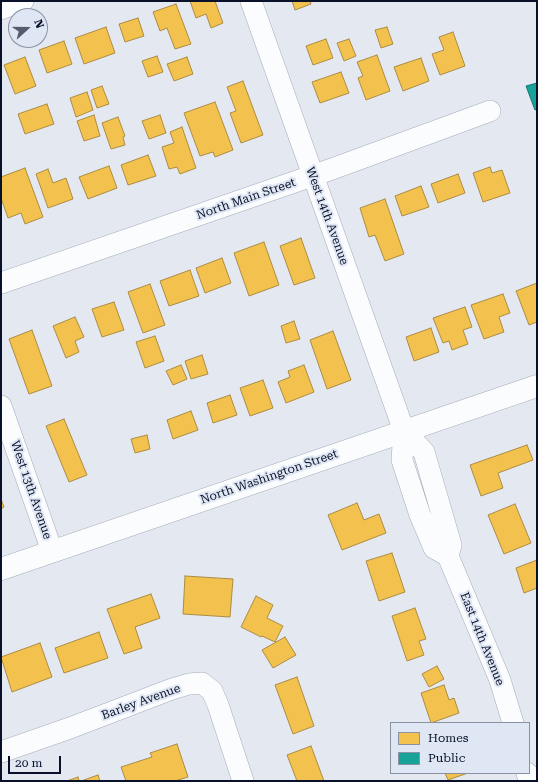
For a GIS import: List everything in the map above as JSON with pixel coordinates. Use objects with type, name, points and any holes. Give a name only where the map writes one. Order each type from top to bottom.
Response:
[{"type":"main road","name":"North Washington Street","points":[[1,569],[537,386]]},
{"type":"street","points":[[1,9],[23,1]]},
{"type":"street","name":"West 14th Avenue","points":[[250,1],[404,432]]},
{"type":"street","name":"North Main Street","points":[[1,283],[312,176],[490,111]]},
{"type":"street","name":"West 13th Avenue","points":[[1,406],[52,551]]},
{"type":"street","name":"East 14th Avenue","points":[[404,432],[402,460],[420,515],[434,548],[448,556],[500,680],[513,722]]},
{"type":"street","name":"Barley Avenue","points":[[1,752],[70,728],[172,689],[189,684],[202,684],[212,692],[218,705],[243,781]]},
{"type":"building: Homes","points":[[190,1],[215,1],[223,23],[211,28],[206,14],[196,18]]},
{"type":"building: Homes","points":[[292,1],[310,1],[311,4],[295,10]]},
{"type":"building: Homes","points":[[176,4],[191,44],[175,49],[167,28],[160,31],[153,12]]},
{"type":"building: Homes","points":[[138,18],[144,36],[125,42],[119,24]]},
{"type":"building: Homes","points":[[106,27],[115,53],[84,64],[75,38]]},
{"type":"building: Homes","points":[[387,27],[393,44],[381,48],[375,30]]},
{"type":"building: Homes","points":[[453,32],[465,66],[440,75],[432,54],[444,50],[439,37]]},
{"type":"building: Homes","points":[[326,39],[333,58],[313,65],[306,46]]},
{"type":"building: Homes","points":[[349,39],[356,56],[344,61],[337,43]]},
{"type":"building: Homes","points":[[64,41],[72,64],[47,73],[39,50]]},
{"type":"building: Homes","points":[[377,55],[390,91],[366,100],[358,78],[363,76],[357,62]]},
{"type":"building: Homes","points":[[157,56],[163,72],[148,77],[142,61]]},
{"type":"building: Homes","points":[[25,57],[36,86],[15,94],[4,65]]},
{"type":"building: Homes","points":[[187,57],[193,74],[174,81],[167,64]]},
{"type":"building: Homes","points":[[421,58],[429,81],[403,91],[394,67]]},
{"type":"building: Homes","points":[[341,72],[349,93],[320,103],[312,82]]},
{"type":"building: Homes","points":[[243,81],[263,135],[241,143],[230,113],[236,111],[227,87]]},
{"type":"building: Homes","points":[[102,86],[109,104],[97,108],[91,90]]},
{"type":"building: Homes","points":[[87,92],[93,110],[76,117],[70,98]]},
{"type":"building: Homes","points":[[215,102],[233,150],[215,157],[213,152],[200,156],[184,113]]},
{"type":"building: Homes","points":[[47,104],[54,124],[25,134],[18,114]]},
{"type":"building: Homes","points":[[94,115],[100,136],[84,141],[77,121]]},
{"type":"building: Homes","points":[[160,115],[166,133],[149,139],[142,121]]},
{"type":"building: Homes","points":[[118,117],[125,136],[123,137],[125,145],[111,149],[102,123]]},
{"type":"building: Homes","points":[[182,127],[196,168],[180,174],[177,167],[169,169],[162,147],[174,143],[170,132]]},
{"type":"building: Homes","points":[[148,155],[156,176],[128,185],[121,165]]},
{"type":"building: Homes","points":[[109,166],[117,188],[88,199],[79,177]]},
{"type":"building: Homes","points":[[490,167],[492,173],[502,170],[510,193],[483,202],[473,173]]},
{"type":"building: Homes","points":[[25,168],[43,217],[25,224],[21,213],[8,218],[1,198],[1,177]]},
{"type":"building: Homes","points":[[48,169],[53,183],[66,178],[73,199],[48,208],[36,174]]},
{"type":"building: Homes","points":[[458,174],[465,193],[438,203],[431,184]]},
{"type":"building: Homes","points":[[421,186],[429,207],[402,216],[395,196]]},
{"type":"building: Homes","points":[[385,199],[404,254],[385,261],[375,235],[369,237],[360,208]]},
{"type":"building: Homes","points":[[301,238],[315,278],[294,285],[280,246]]},
{"type":"building: Homes","points":[[264,242],[279,285],[249,296],[234,253]]},
{"type":"building: Homes","points":[[222,258],[231,283],[205,293],[196,268]]},
{"type":"building: Homes","points":[[190,270],[199,296],[169,306],[160,281]]},
{"type":"building: Homes","points":[[537,283],[537,322],[529,325],[516,291]]},
{"type":"building: Homes","points":[[150,284],[165,325],[143,333],[128,292]]},
{"type":"building: Homes","points":[[503,294],[510,313],[499,317],[504,332],[484,339],[471,305]]},
{"type":"building: Homes","points":[[114,302],[124,330],[102,337],[92,309]]},
{"type":"building: Homes","points":[[465,307],[472,327],[463,330],[468,344],[452,350],[449,341],[443,343],[433,318]]},
{"type":"building: Homes","points":[[75,317],[84,337],[75,341],[79,352],[66,358],[53,326]]},
{"type":"building: Homes","points":[[294,321],[300,339],[286,343],[281,326]]},
{"type":"building: Homes","points":[[431,328],[439,352],[414,361],[406,337]]},
{"type":"building: Homes","points":[[32,330],[52,386],[29,394],[9,339]]},
{"type":"building: Homes","points":[[333,331],[351,380],[327,389],[310,340]]},
{"type":"building: Homes","points":[[155,336],[164,361],[145,368],[136,342]]},
{"type":"building: Homes","points":[[202,355],[208,374],[191,379],[185,361]]},
{"type":"building: Homes","points":[[181,365],[187,379],[173,385],[166,371]]},
{"type":"building: Homes","points":[[304,365],[314,392],[286,403],[278,382],[290,377],[288,371]]},
{"type":"building: Homes","points":[[263,380],[273,408],[250,416],[240,388]]},
{"type":"building: Homes","points":[[230,395],[237,415],[213,423],[207,403]]},
{"type":"building: Homes","points":[[191,411],[198,430],[173,439],[167,420]]},
{"type":"building: Homes","points":[[64,419],[87,475],[69,482],[46,426]]},
{"type":"building: Homes","points":[[147,435],[150,449],[135,453],[131,439]]},
{"type":"building: Homes","points":[[527,445],[533,460],[498,473],[503,488],[481,496],[470,465]]},
{"type":"building: Homes","points":[[1,499],[4,507],[1,509]]},
{"type":"building: Homes","points":[[357,503],[364,520],[379,514],[386,533],[342,550],[328,515]]},
{"type":"building: Homes","points":[[515,504],[531,543],[504,554],[488,515]]},
{"type":"building: Homes","points":[[392,553],[405,592],[379,601],[366,561]]},
{"type":"building: Homes","points":[[537,560],[537,588],[524,593],[516,568]]},
{"type":"building: Homes","points":[[185,576],[233,579],[230,617],[183,614]]},
{"type":"building: Homes","points":[[151,594],[160,618],[135,627],[142,648],[124,654],[107,609]]},
{"type":"building: Homes","points":[[256,596],[273,605],[267,618],[283,626],[275,642],[241,627]]},
{"type":"building: Homes","points":[[415,608],[426,639],[419,641],[424,655],[407,661],[392,616]]},
{"type":"building: Homes","points":[[99,632],[108,658],[64,673],[55,648]]},
{"type":"building: Homes","points":[[285,637],[296,655],[273,668],[262,650]]},
{"type":"building: Homes","points":[[40,643],[52,677],[12,692],[1,657]]},
{"type":"building: Homes","points":[[437,666],[444,679],[429,687],[422,674]]},
{"type":"building: Homes","points":[[297,677],[314,726],[293,734],[275,685]]},
{"type":"building: Homes","points":[[444,685],[449,700],[454,698],[459,713],[431,722],[421,693]]},
{"type":"building: Homes","points":[[177,744],[188,777],[175,781],[126,781],[121,767],[152,757],[150,753]]},
{"type":"building: Homes","points":[[311,746],[324,781],[297,781],[287,755]]},
{"type":"building: Homes","points":[[445,774],[465,774],[448,780]]},
{"type":"building: Homes","points":[[98,775],[100,781],[81,781]]},
{"type":"building: Homes","points":[[78,777],[79,781],[67,781]]},
{"type":"building: Public","points":[[537,83],[537,109],[535,110],[526,86]]}]
